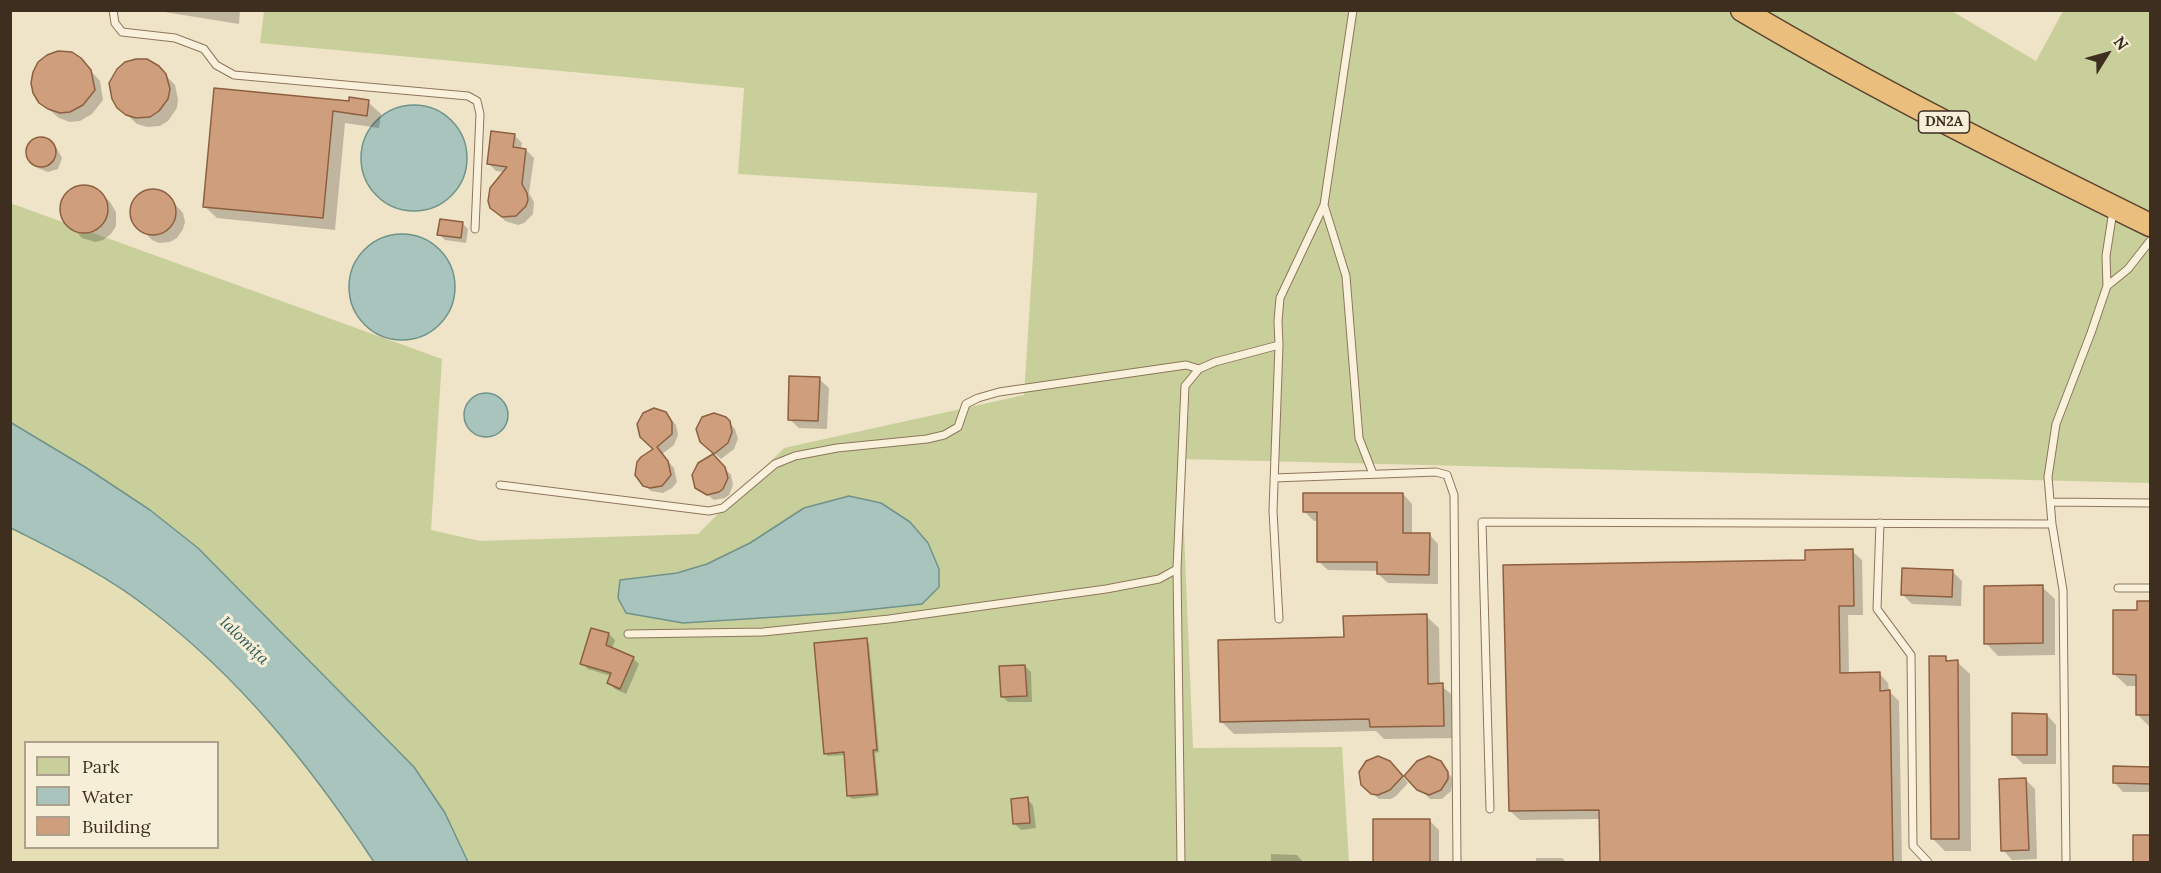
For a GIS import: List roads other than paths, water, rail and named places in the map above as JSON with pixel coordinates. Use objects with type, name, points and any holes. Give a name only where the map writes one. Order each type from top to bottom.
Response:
[{"type":"highway","name":"DN2A","points":[[1742,10],[1961,132],[2151,225]]},
{"type":"lane","points":[[113,10],[115,23],[122,32],[175,39],[204,49],[216,65],[234,75],[468,96],[477,101],[480,114],[475,229]]},
{"type":"lane","points":[[1279,619],[1273,511],[1280,298],[1324,205],[1353,10]]},
{"type":"lane","points":[[1324,205],[1346,276],[1359,438],[1373,474]]},
{"type":"lane","points":[[2067,862],[2063,590],[2052,524],[2048,477],[2056,424],[2107,286],[2106,256],[2113,207]]},
{"type":"lane","points":[[2107,286],[2128,269],[2151,241]]},
{"type":"lane","points":[[1181,862],[1177,569],[1185,386],[1199,369],[1215,362],[1279,345]]},
{"type":"lane","points":[[500,485],[709,511],[723,508],[775,464],[795,456],[837,448],[927,439],[944,435],[958,427],[966,404],[978,398],[999,392],[1186,365],[1199,369]]},
{"type":"lane","points":[[1274,478],[1436,472],[1447,475],[1454,495],[1457,862]]},
{"type":"lane","points":[[2050,502],[2151,503]]},
{"type":"lane","points":[[1490,808],[1482,522],[2052,524]]},
{"type":"lane","points":[[1880,523],[1877,609],[1911,655],[1913,846],[1928,862]]},
{"type":"lane","points":[[628,634],[763,632],[889,619],[1106,589],[1159,579],[1177,569]]},
{"type":"lane","points":[[2118,588],[2151,588]]},
{"type":"water","points":[[414,105],[434,109],[452,120],[463,138],[467,158],[463,178],[452,196],[434,207],[414,211],[394,207],[376,196],[365,178],[361,158],[365,138],[376,120],[394,109]]},
{"type":"water","points":[[402,234],[422,238],[439,250],[451,267],[455,287],[451,307],[439,324],[422,336],[402,340],[382,336],[365,324],[353,307],[349,287],[353,267],[365,250],[382,238]]},
{"type":"water","points":[[486,393],[495,394],[502,399],[507,406],[507,424],[502,431],[495,436],[486,437],[477,436],[470,431],[465,424],[464,415],[465,406],[470,399],[477,394]]},
{"type":"water","name":"Ialomița","points":[[10,422],[85,467],[150,510],[198,548],[414,767],[445,813],[468,862],[374,862],[299,758],[272,725],[213,663],[132,596],[81,565],[11,528]]},
{"type":"water","points":[[849,496],[881,503],[910,522],[928,543],[939,569],[939,587],[922,604],[838,613],[683,623],[626,613],[618,598],[620,580],[677,573],[707,564],[750,543],[804,508]]}]
